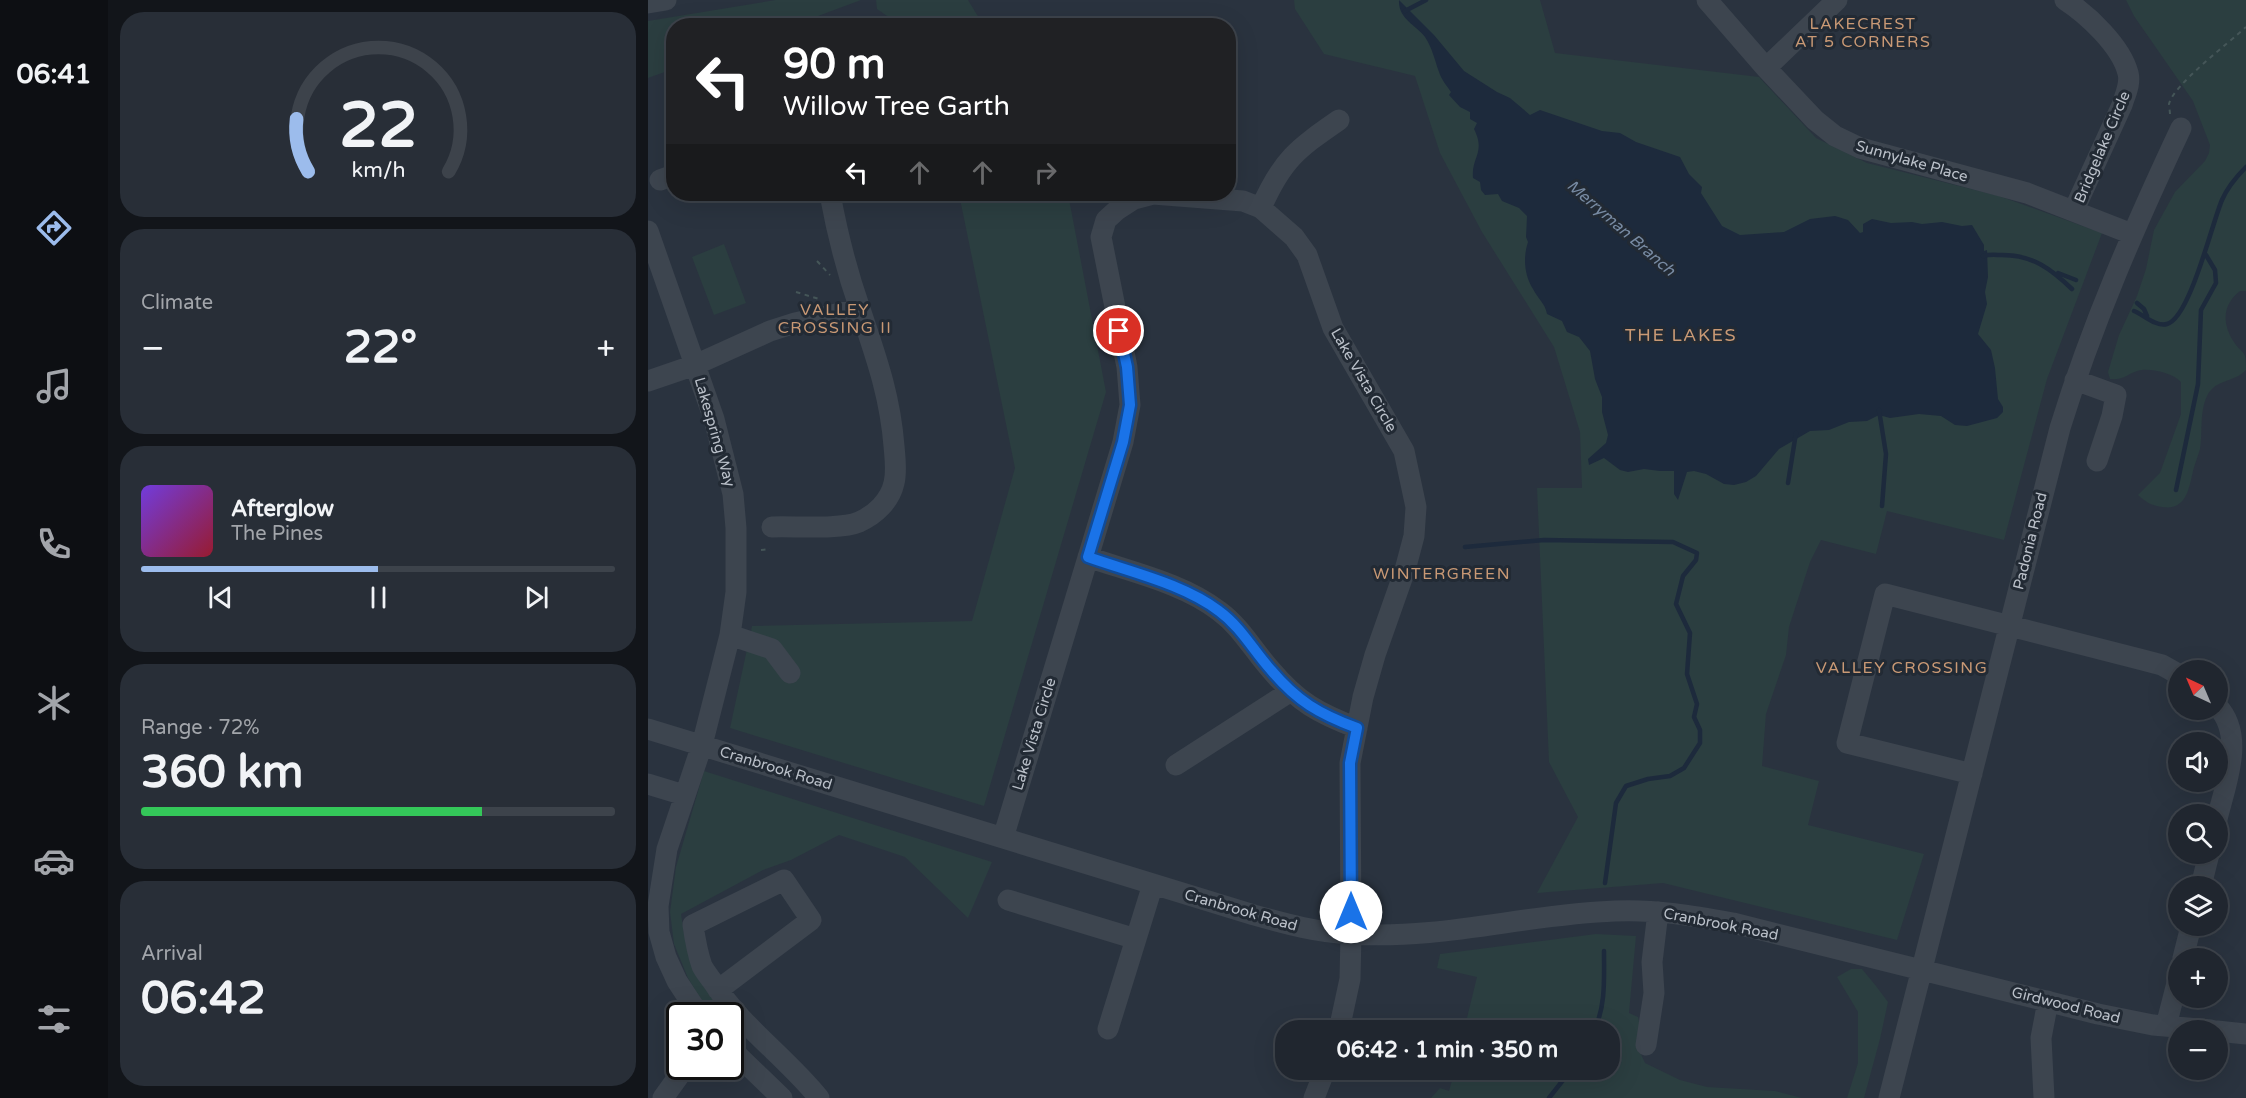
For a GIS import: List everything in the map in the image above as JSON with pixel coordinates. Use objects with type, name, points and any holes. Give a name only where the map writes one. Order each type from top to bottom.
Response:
[{"type":"street","points":[[648,3],[666,0]]},
{"type":"street","name":"Sunnylake Place","points":[[1707,0],[1766,68],[1815,120],[1835,136],[1860,148],[2027,193],[2132,234]]},
{"type":"street","points":[[1766,68],[1837,0]]},
{"type":"street","name":"Bridgelake Circle","points":[[2065,0],[2080,9],[2097,26],[2122,60],[2128,75],[2128,89],[2122,105],[2074,210]]},
{"type":"street","points":[[1261,208],[1273,181],[1301,146],[1339,120]]},
{"type":"street","name":"Padonia Road","points":[[1889,1098],[2045,480],[2075,380],[2106,295],[2181,128]]},
{"type":"street","name":"Lake Vista Circle","points":[[1236,200],[1261,208],[1294,237],[1307,255],[1332,328],[1404,451],[1412,479],[1416,507],[1414,536],[1405,570],[1374,656],[1350,763],[1350,979],[1341,1020]]},
{"type":"street","points":[[772,527],[838,527],[857,523],[873,514],[885,503],[894,484],[896,466],[894,435],[886,388],[873,343],[859,309],[831,201]]},
{"type":"street","name":"Lake Vista Circle","points":[[1003,838],[1123,442],[1130,405],[1127,367],[1101,237],[1106,220],[1131,201]]},
{"type":"street","name":"Lakespring Way","points":[[648,231],[714,419],[733,494],[736,528],[736,592],[730,635],[702,745],[667,849],[657,906],[659,932],[666,957],[677,981],[691,1002]]},
{"type":"street","points":[[648,381],[695,365],[795,322],[859,309]]},
{"type":"street","points":[[2075,380],[2116,395],[2112,416],[2097,461]]},
{"type":"street","points":[[1088,557],[1200,598],[1239,629],[1270,669],[1291,691],[1324,715],[1357,728]]},
{"type":"street","points":[[1972,774],[1847,743],[1885,594],[2168,668]]},
{"type":"street","points":[[730,635],[772,649],[790,673]]},
{"type":"street","points":[[1176,765],[1291,691]]},
{"type":"street","points":[[2220,804],[2233,748],[2226,720]]},
{"type":"street","name":"Cranbrook Road","points":[[648,729],[1280,922],[1329,932],[1415,934],[1589,913],[1658,912],[1733,923],[1922,969]]},
{"type":"street","points":[[648,784],[684,795]]},
{"type":"street","points":[[718,990],[811,920],[784,880],[693,925],[695,944],[703,967],[725,1002]]},
{"type":"street","points":[[1108,1029],[1153,884]]},
{"type":"street","points":[[1008,900],[1136,939]]},
{"type":"street","points":[[1646,1045],[1654,993],[1652,962],[1658,912]]},
{"type":"street","name":"Girdwood Road","points":[[1922,969],[2048,1001],[2166,1026]]},
{"type":"street","points":[[2044,1098],[2042,1038],[2048,1001]]},
{"type":"street","points":[[2166,1026],[2171,1008]]},
{"type":"street","points":[[744,1025],[793,1069],[819,1098]]},
{"type":"street","points":[[2228,1032],[2246,1034]]},
{"type":"street","points":[[744,1061],[782,1098]]},
{"type":"street","points":[[663,1098],[676,1080]]},
{"type":"street","points":[[1314,1098],[1321,1080]]},
{"type":"path","points":[[2181,128],[2171,116],[2169,105],[2174,94],[2200,66],[2246,27]]},
{"type":"path","points":[[816,261],[834,279]]},
{"type":"path","points":[[795,291],[824,301]]},
{"type":"path","points":[[760,550],[770,549]]},
{"type":"shaded area","points":[[776,0],[861,0],[813,18],[666,18]]},
{"type":"shaded area","points":[[876,0],[968,0],[979,18],[890,18],[877,9]]},
{"type":"shaded area","points":[[1294,0],[1540,0],[1555,53],[1759,77],[1816,138],[1867,163],[1999,196],[2102,233],[2047,379],[2004,540],[1887,511],[1876,554],[1821,540],[1810,562],[1789,627],[1786,655],[1766,714],[1762,766],[1819,781],[1808,825],[1924,854],[1897,940],[1663,883],[1537,893],[1578,817],[1549,762],[1537,488],[1582,488],[1580,432],[1554,347],[1482,232],[1440,153],[1415,76],[1324,54],[1295,9]]},
{"type":"shaded area","points":[[2126,0],[2246,0],[2246,291],[2240,291],[2229,303],[2226,324],[2231,338],[2245,356],[2246,370],[2237,377],[2216,386],[2208,394],[2202,414],[2200,449],[2188,491],[2181,502],[2170,507],[2151,504],[2138,495],[2160,473],[2181,414],[2181,382],[2172,376],[2154,370],[2137,371],[2115,379],[2110,379],[2108,372],[2119,335],[2137,296],[2146,269],[2154,230],[2175,192],[2205,161],[2210,145],[2193,101],[2134,16]]},
{"type":"shaded area","points":[[666,18],[666,72],[648,78],[648,21]]},
{"type":"shaded area","points":[[960,201],[1069,201],[1106,392],[984,806],[730,728],[752,626],[972,621],[1015,468]]},
{"type":"shaded area","points":[[724,244],[746,303],[714,315],[692,257]]},
{"type":"shaded area","points":[[704,771],[992,862],[968,918],[905,857],[839,835],[791,860],[763,870],[681,914],[684,933],[718,1002],[703,1002],[688,978],[674,944],[670,912],[676,867]]},
{"type":"shaded area","points":[[1596,934],[1636,936],[1629,1013],[1638,1017],[1640,1026],[1637,1046],[1645,1063],[1680,1080],[1707,1087],[1775,1091],[1802,1098],[1431,1098],[1440,1088],[1449,1091],[1452,1080],[1620,1080],[1620,1020],[1466,1020],[1477,977],[1437,968],[1440,954]]},
{"type":"shaded area","points":[[1851,969],[1862,969],[1888,1002],[1864,1098],[1847,1098],[1858,1063],[1858,1012],[1837,977]]},
{"type":"water","points":[[1399,0],[1434,35],[1464,71],[1510,98],[1530,115],[1540,110],[1602,131],[1620,133],[1636,142],[1680,157],[1689,174],[1702,187],[1701,193],[1722,226],[1740,235],[1784,232],[1810,219],[1835,216],[1848,220],[1860,233],[1863,232],[1863,224],[1872,219],[1891,223],[1942,222],[1962,226],[1972,225],[1984,245],[1984,251],[1987,250],[1988,277],[1985,292],[1987,304],[1978,334],[1991,350],[1998,399],[2003,412],[1997,418],[1967,426],[1955,425],[1941,416],[1919,414],[1890,418],[1879,415],[1867,421],[1849,422],[1829,430],[1810,431],[1779,449],[1756,476],[1746,482],[1734,485],[1724,484],[1706,474],[1687,472],[1678,500],[1674,494],[1674,471],[1644,469],[1628,472],[1620,470],[1604,458],[1589,465],[1588,459],[1606,443],[1608,435],[1602,412],[1602,397],[1595,379],[1590,351],[1579,337],[1567,332],[1562,321],[1547,314],[1530,284],[1525,266],[1528,242],[1526,237],[1527,216],[1519,208],[1502,201],[1498,194],[1485,195],[1481,190],[1480,182],[1473,178],[1479,144],[1474,129],[1477,123],[1470,119],[1470,112],[1460,107],[1449,95],[1451,92],[1440,75],[1427,41],[1404,17],[1399,7]]},
{"type":"waterway","points":[[1405,11],[1426,0]]},
{"type":"waterway","name":"Merryman Branch","points":[[2134,311],[2159,324],[2167,324],[2176,318],[2192,288],[2224,196],[2232,182],[2246,167]]},
{"type":"waterway","points":[[2176,490],[2198,384],[2201,310],[2216,283],[2215,270],[2206,255]]},
{"type":"waterway","name":"Merryman Branch","points":[[1983,256],[2013,256],[2032,260],[2049,269],[2072,289]]},
{"type":"waterway","name":"Merryman Branch","points":[[2058,273],[2076,280]]},
{"type":"waterway","name":"Merryman Branch","points":[[2137,303],[2144,309],[2147,316]]},
{"type":"waterway","points":[[1879,410],[1886,454],[1882,506]]},
{"type":"waterway","points":[[1788,483],[1796,433]]},
{"type":"waterway","points":[[1465,547],[1544,540],[1673,542],[1697,553],[1696,560],[1683,576],[1676,604],[1690,633],[1687,674],[1697,704],[1694,717],[1700,730],[1700,743],[1684,768],[1670,776],[1648,779],[1626,786],[1616,803],[1605,883]]},
{"type":"waterway","points":[[1598,1020],[1604,981],[1604,951]]},
{"type":"waterway","points":[[1549,1098],[1563,1080]]},
{"type":"district","name":"LAKECREST AT 5 CORNERS","points":[[1863,33]]},
{"type":"district","name":"VALLEY CROSSING II","points":[[835,319]]},
{"type":"district","name":"THE LAKES","points":[[1681,335]]},
{"type":"district","name":"WINTERGREEN","points":[[1442,574]]},
{"type":"district","name":"VALLEY CROSSING","points":[[1902,668]]},
{"type":"route","points":[[1119,331],[1127,367],[1130,405],[1123,442],[1088,557],[1200,598],[1220,611],[1239,629],[1270,669],[1304,702],[1324,715],[1357,728],[1350,763],[1351,912]]}]
